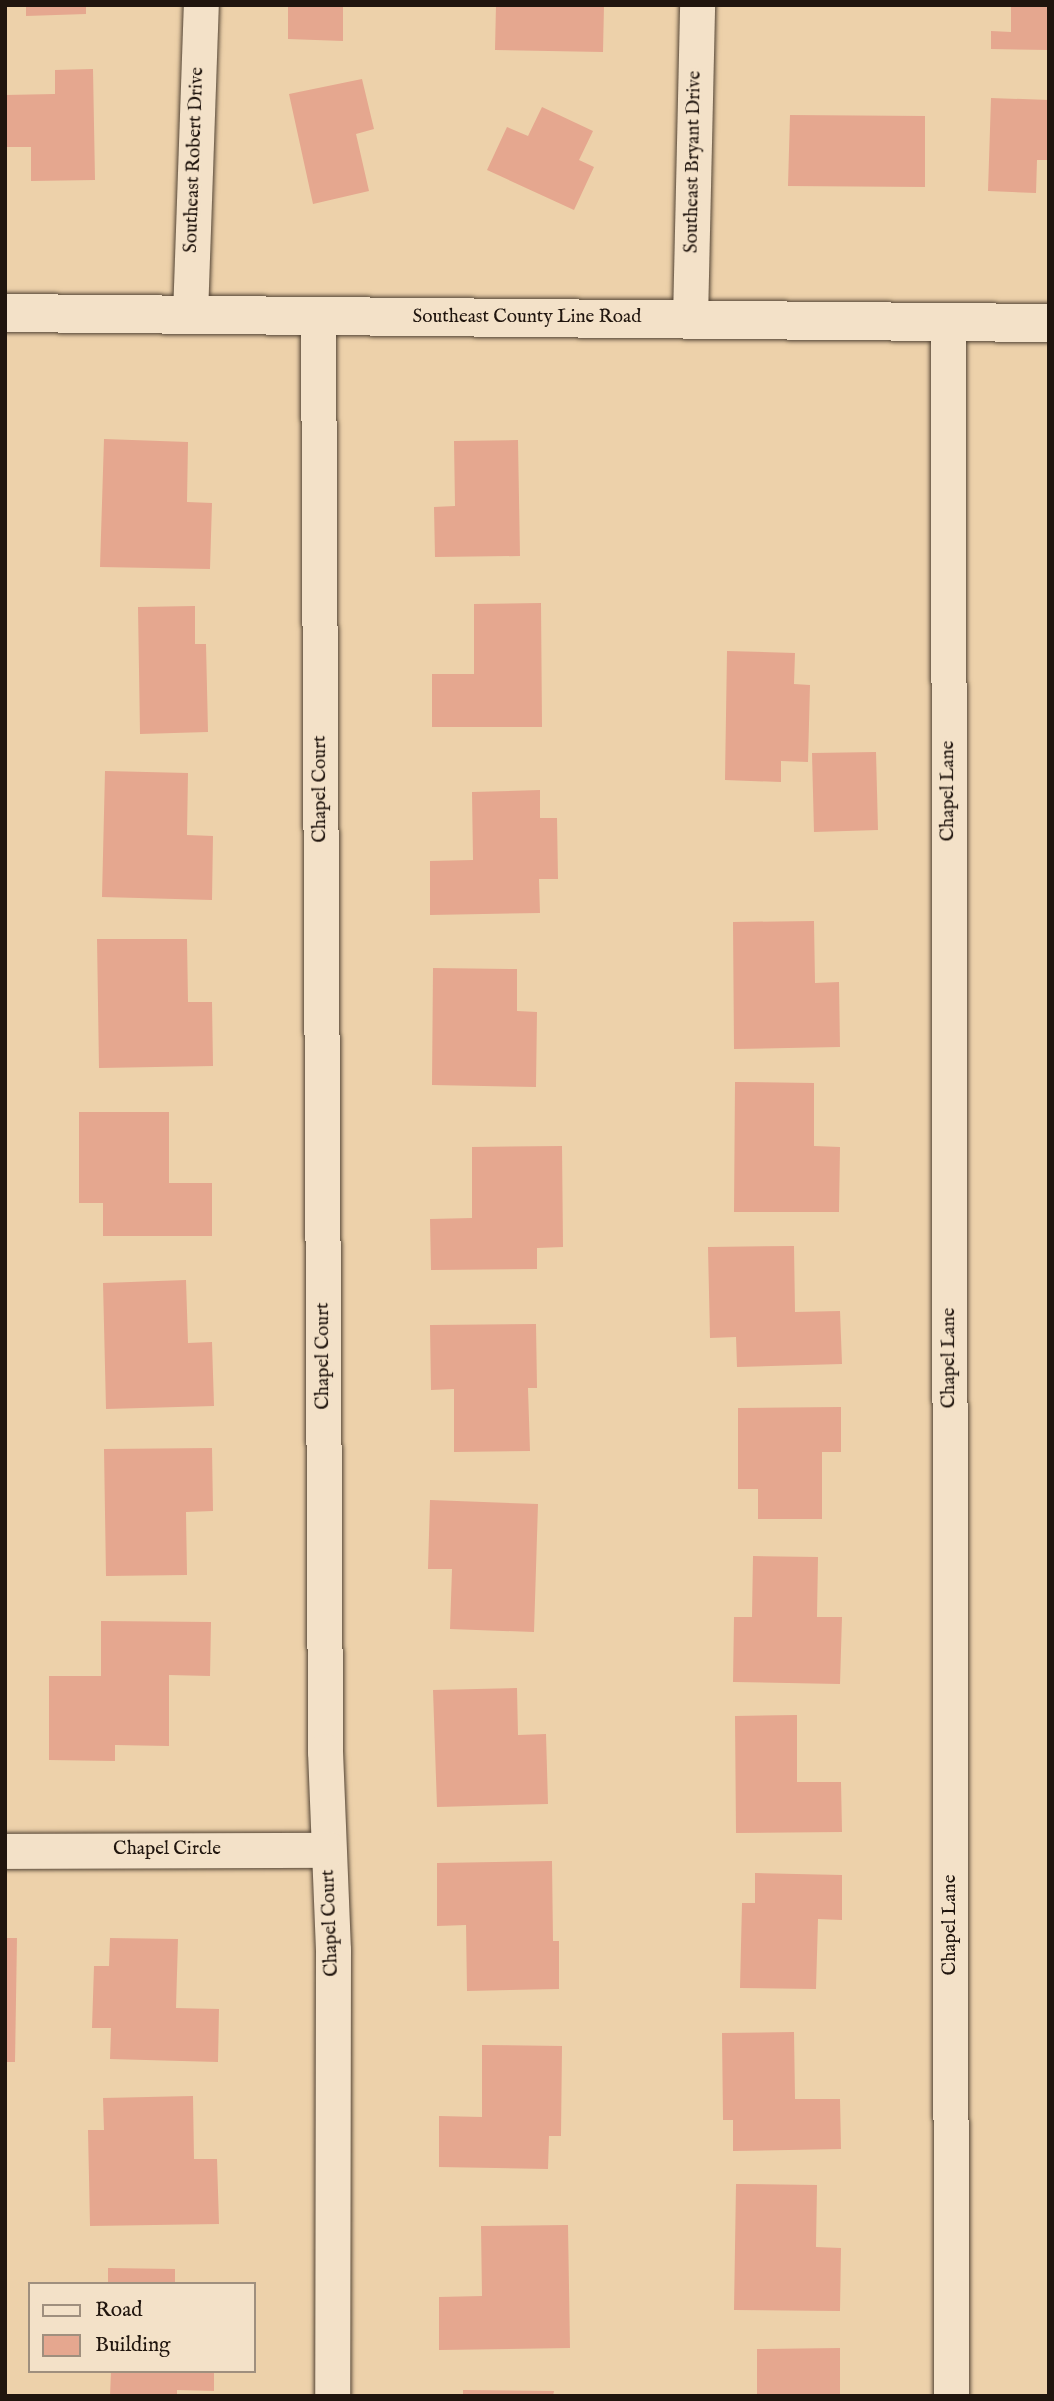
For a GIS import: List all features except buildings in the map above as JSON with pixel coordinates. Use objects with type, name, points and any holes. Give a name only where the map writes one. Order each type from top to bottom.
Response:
[{"type":"street","name":"Southeast Robert Drive","points":[[190,315],[201,5]]},
{"type":"street","name":"Southeast Bryant Drive","points":[[690,319],[697,5]]},
{"type":"street","name":"Southeast County Line Road","points":[[5,313],[1049,323]]},
{"type":"street","name":"Chapel Court","points":[[318,316],[324,1751],[333,1950],[332,2396]]},
{"type":"street","name":"Chapel Lane","points":[[948,321],[951,2396]]},
{"type":"street","name":"Chapel Circle","points":[[5,1851],[328,1850]]}]
